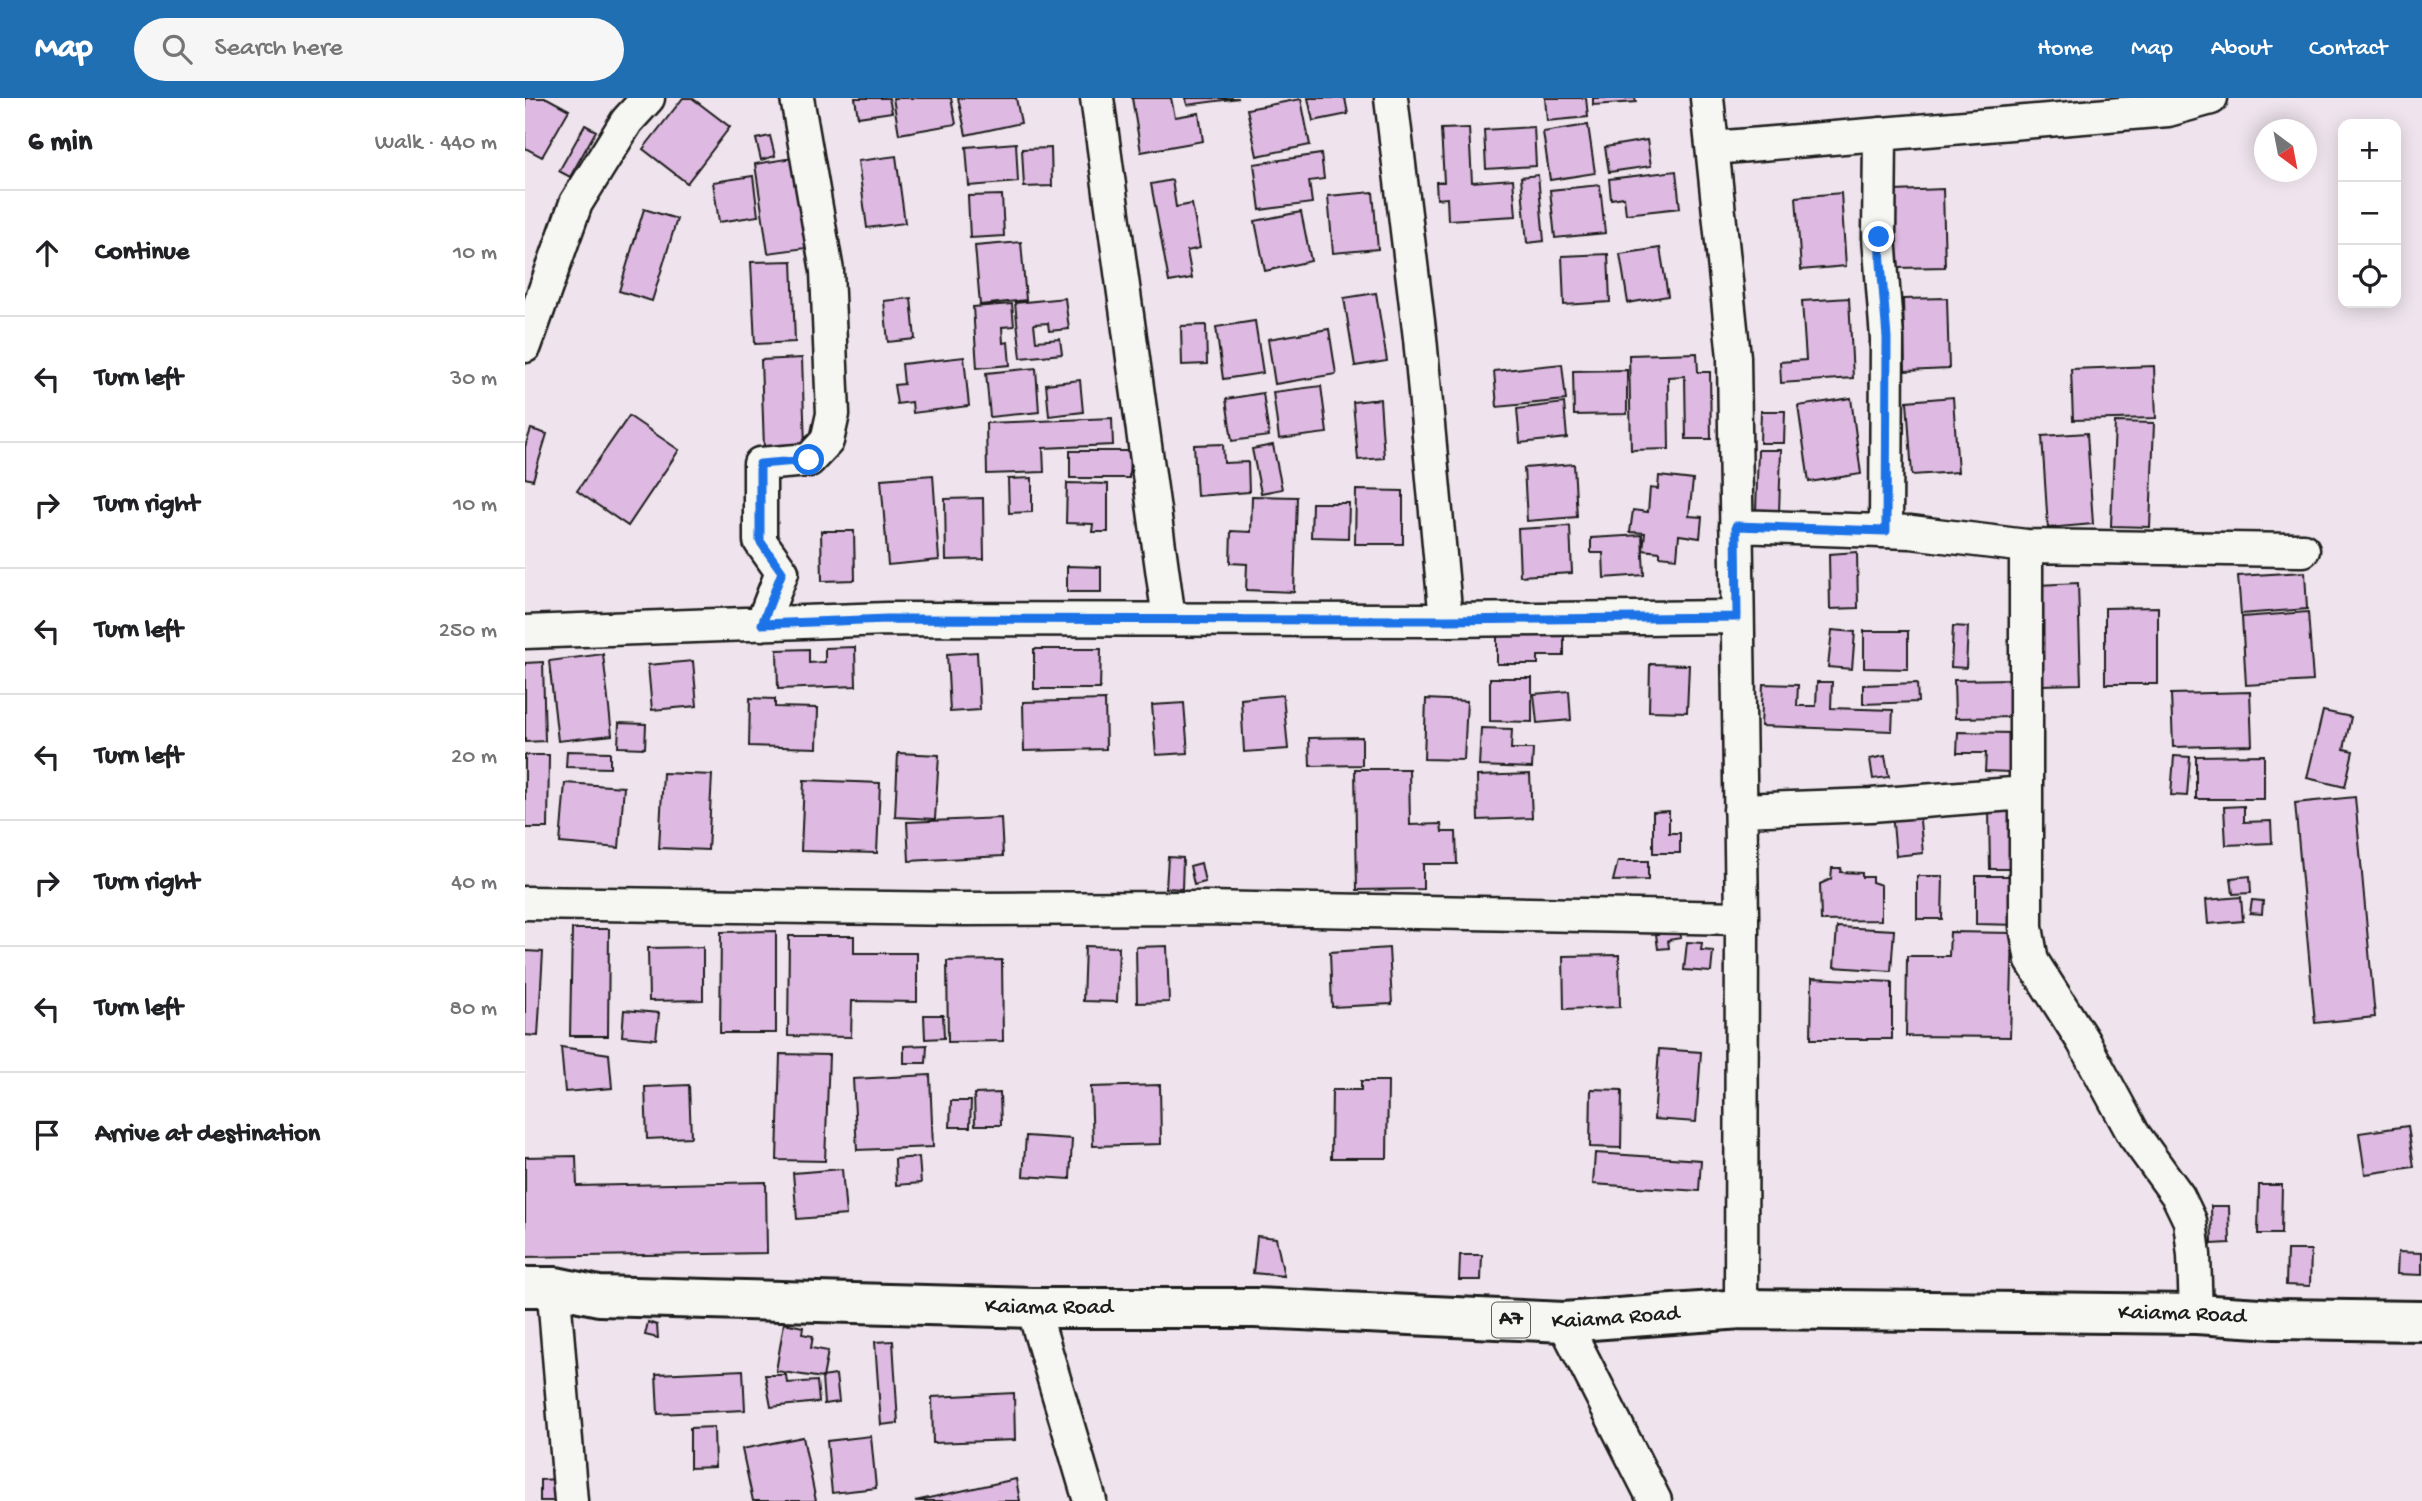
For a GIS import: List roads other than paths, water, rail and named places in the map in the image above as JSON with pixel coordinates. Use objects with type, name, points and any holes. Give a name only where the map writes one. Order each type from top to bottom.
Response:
[{"type":"highway","name":"Kaiama Road","points":[[535,1300],[599,1296],[1033,1308],[1255,1308],[1565,1322],[1741,1309],[2196,1314],[2275,1319],[2422,1321]]},
{"type":"street","points":[[525,346],[576,203],[627,121],[648,98]]},
{"type":"street","points":[[762,624],[782,572],[760,541],[760,464],[809,460],[827,442],[833,414],[827,271],[797,98]]},
{"type":"street","points":[[1097,98],[1169,619]]},
{"type":"street","points":[[1391,98],[1420,338],[1446,620]]},
{"type":"street","points":[[1707,98],[1734,357],[1742,918],[1741,1309]]},
{"type":"street","points":[[1713,148],[1879,134],[2085,108],[2168,110],[2211,98]]},
{"type":"street","points":[[1879,134],[1879,237],[1887,338],[1886,531]]},
{"type":"street","points":[[1736,526],[1911,532],[2026,547],[2303,550]]},
{"type":"street","points":[[2026,547],[2025,793],[2026,927],[2029,953],[2083,1041],[2134,1135],[2178,1196],[2190,1221],[2196,1314]]},
{"type":"street","points":[[525,632],[887,619],[1446,620],[1737,617]]},
{"type":"street","points":[[1740,810],[1871,805],[2025,793]]},
{"type":"street","points":[[525,903],[964,909],[1205,908],[1742,918]]},
{"type":"street","points":[[535,1300],[571,1501]]},
{"type":"street","points":[[1033,1308],[1090,1501]]},
{"type":"street","points":[[1565,1322],[1655,1501]]}]
